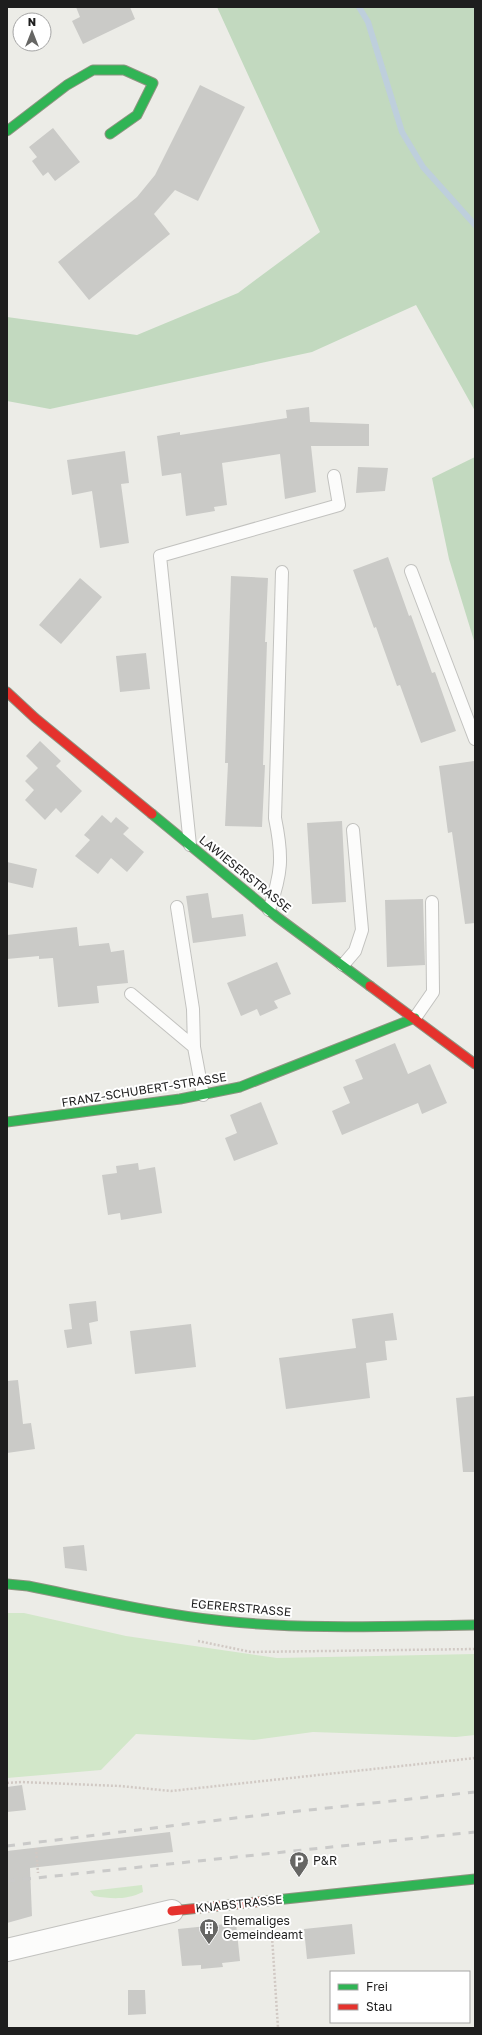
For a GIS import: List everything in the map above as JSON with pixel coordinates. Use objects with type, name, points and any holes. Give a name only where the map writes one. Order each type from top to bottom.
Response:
[{"type":"street","points":[[7,131],[67,85],[93,70],[124,70],[153,83],[137,115],[110,134]]},
{"type":"street","name":"LAWIESERSTRASSE","points":[[7,692],[269,910],[475,1064]]},
{"type":"street","name":"FRANZ-SCHUBERT-STRASSE","points":[[7,1122],[203,1095],[240,1087],[415,1018]]},
{"type":"street","name":"EGERERSTRASSE","points":[[7,1584],[28,1586],[170,1614],[225,1621],[278,1625],[475,1625]]},
{"type":"street","name":"KNABSTRASSE","points":[[7,1950],[172,1911],[475,1879]]},
{"type":"lane","points":[[190,845],[160,556],[339,505],[334,476]]},
{"type":"lane","points":[[411,571],[475,739]]},
{"type":"lane","points":[[269,910],[281,867],[280,845],[275,818],[282,572]]},
{"type":"lane","points":[[343,965],[355,951],[362,930],[353,830]]},
{"type":"lane","points":[[415,1018],[433,992],[432,902]]},
{"type":"lane","points":[[177,907],[193,1009],[194,1047],[203,1095]]},
{"type":"lane","points":[[131,994],[194,1047]]},
{"type":"path","points":[[7,1783],[21,1782],[120,1786],[171,1791],[475,1758]]},
{"type":"path","points":[[36,1848],[38,1873]]},
{"type":"path","points":[[270,1901],[278,2028]]},
{"type":"green space","points":[[217,7],[475,7],[475,411],[416,305],[312,352],[50,409],[7,401],[7,317],[137,335],[238,293],[320,232]]},
{"type":"green space","points":[[475,457],[475,644],[449,559],[432,478]]},
{"type":"green space","points":[[7,1613],[24,1613],[126,1636],[277,1658],[475,1654],[475,1735],[456,1737],[313,1732],[254,1740],[136,1734],[101,1770],[7,1778]]},
{"type":"green space","points":[[142,1885],[143,1892],[125,1898],[94,1896],[90,1891]]},
{"type":"building","points":[[76,7],[130,7],[135,19],[83,44],[72,21],[80,17]]},
{"type":"building","points":[[200,85],[245,107],[198,201],[175,190],[154,214],[170,234],[89,300],[58,262],[137,197],[155,175]]},
{"type":"building","points":[[53,128],[80,162],[55,181],[48,172],[43,176],[32,161],[37,157],[29,147]]},
{"type":"building","points":[[309,407],[310,422],[369,424],[369,446],[311,446],[316,492],[285,499],[280,454],[222,463],[227,505],[214,507],[215,511],[186,516],[181,473],[162,476],[157,436],[180,432],[180,435],[287,418],[286,410]]},
{"type":"building","points":[[125,451],[129,483],[121,484],[129,543],[100,548],[92,491],[72,495],[67,460]]},
{"type":"building","points":[[358,467],[388,468],[385,491],[356,493]]},
{"type":"building","points":[[388,557],[409,616],[411,615],[432,673],[435,672],[456,731],[421,743],[400,685],[397,686],[376,627],[374,628],[353,570]]},
{"type":"building","points":[[231,576],[268,578],[265,642],[267,642],[263,765],[265,765],[262,827],[225,826],[228,763],[225,763]]},
{"type":"building","points":[[80,578],[102,597],[61,644],[39,625]]},
{"type":"building","points":[[146,653],[150,689],[120,692],[116,656]]},
{"type":"building","points":[[40,741],[61,761],[56,766],[82,791],[61,813],[56,808],[45,820],[25,800],[34,790],[25,781],[38,768],[26,756]]},
{"type":"building","points":[[474,761],[475,923],[465,924],[452,832],[448,833],[439,766]]},
{"type":"building","points":[[102,815],[111,823],[116,817],[129,828],[123,834],[144,852],[127,872],[111,858],[98,874],[75,856],[90,840],[84,835]]},
{"type":"building","points":[[342,821],[346,902],[312,904],[307,823]]},
{"type":"building","points":[[7,862],[37,869],[33,888],[7,882]]},
{"type":"building","points":[[208,893],[212,918],[243,914],[246,936],[193,943],[186,896]]},
{"type":"building","points":[[423,899],[425,965],[387,967],[385,900]]},
{"type":"building","points":[[77,927],[79,946],[109,943],[111,952],[124,950],[128,983],[97,986],[99,1003],[58,1007],[53,958],[39,959],[39,956],[7,959],[7,935]]},
{"type":"building","points":[[277,962],[291,994],[274,1001],[278,1008],[260,1016],[257,1009],[241,1016],[227,983]]},
{"type":"building","points":[[395,1043],[408,1074],[430,1064],[447,1103],[422,1114],[418,1103],[342,1135],[332,1111],[350,1103],[343,1087],[363,1079],[355,1060]]},
{"type":"building","points":[[261,1102],[278,1144],[234,1161],[225,1138],[237,1133],[230,1115]]},
{"type":"building","points":[[138,1163],[139,1170],[155,1167],[162,1213],[121,1220],[120,1213],[108,1215],[102,1175],[117,1173],[116,1166]]},
{"type":"building","points":[[96,1301],[98,1321],[89,1323],[92,1344],[67,1348],[64,1330],[72,1329],[69,1304]]},
{"type":"building","points":[[393,1313],[397,1340],[385,1341],[387,1360],[366,1363],[370,1398],[286,1409],[279,1358],[356,1348],[352,1319]]},
{"type":"building","points":[[191,1324],[196,1367],[135,1374],[130,1331]]},
{"type":"building","points":[[18,1380],[23,1424],[31,1423],[35,1449],[7,1453],[7,1381]]},
{"type":"building","points":[[475,1396],[475,1472],[463,1472],[456,1398]]},
{"type":"building","points":[[84,1545],[87,1571],[65,1568],[63,1547]]},
{"type":"building","points":[[22,1785],[26,1810],[7,1812],[7,1787]]},
{"type":"building","points":[[170,1832],[173,1852],[30,1868],[32,1916],[7,1923],[7,1851]]},
{"type":"building","name":"Ehemaliges Gemeindeamt","points":[[236,1923],[240,1961],[222,1963],[223,1967],[201,1969],[201,1965],[182,1966],[178,1929]]},
{"type":"building","points":[[352,1924],[355,1954],[307,1959],[304,1929]]},
{"type":"building","points":[[128,1990],[145,1990],[146,2014],[128,2015]]},
{"type":"waterway","points":[[359,7],[368,22],[402,132],[423,167],[475,225]]},
{"type":"railway","points":[[7,1846],[235,1818],[475,1792]]},
{"type":"railway","points":[[7,1881],[475,1832]]},
{"type":"traffic: fast","points":[[7,131],[67,85],[93,70],[124,70],[153,83],[137,115],[110,134]]},
{"type":"traffic: fast","points":[[152,814],[277,917],[370,986]]},
{"type":"traffic: fast","points":[[7,1122],[180,1099],[240,1087],[415,1018]]},
{"type":"traffic: fast","points":[[7,1584],[28,1586],[126,1606],[199,1618],[255,1624],[350,1627],[475,1625]]},
{"type":"traffic: fast","points":[[266,1901],[475,1879]]},
{"type":"traffic: jam","points":[[7,692],[35,718],[152,814]]},
{"type":"traffic: jam","points":[[370,986],[475,1064]]},
{"type":"traffic: jam","points":[[172,1911],[266,1901]]},
{"type":"place","name":"P&R","points":[[299,1878]]},
{"type":"place","name":"Ehemaliges Gemeindeamt","points":[[209,1945]]}]
